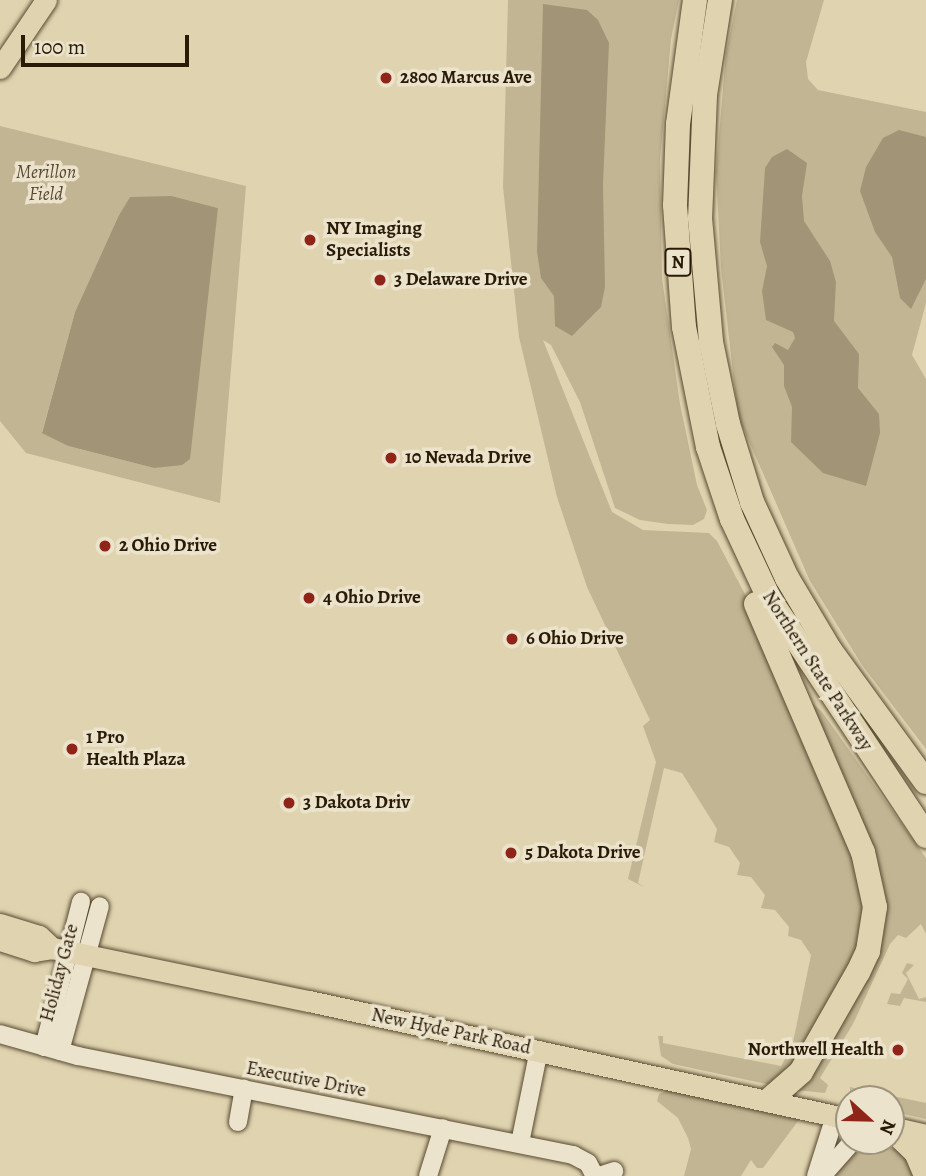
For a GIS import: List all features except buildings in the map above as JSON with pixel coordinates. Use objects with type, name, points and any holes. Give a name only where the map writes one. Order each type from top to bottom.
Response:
[{"type":"highway","name":"Northern State Parkway","points":[[695,0],[678,124],[678,259],[698,408],[732,519],[790,635],[926,836]]},
{"type":"highway","name":"Northern State Parkway","points":[[720,0],[705,95],[700,177],[705,292],[719,385],[739,464],[768,541],[813,622],[926,782]]},
{"type":"highway","points":[[732,519],[749,586],[863,852],[875,907],[868,951],[858,972],[801,1072],[769,1100]]},
{"type":"highway","points":[[868,702],[926,761]]},
{"type":"highway","points":[[905,1141],[916,1152],[926,1176]]},
{"type":"main road","points":[[0,68],[46,0]]},
{"type":"main road","name":"New Hyde Park Road","points":[[0,924],[39,936],[69,953]]},
{"type":"main road","name":"New Hyde Park Road","points":[[0,940],[34,951],[69,953],[540,1050],[835,1115]]},
{"type":"main road","points":[[905,1131],[926,1135]]},
{"type":"street","name":"Holiday Gate","points":[[52,1049],[69,953],[82,902]]},
{"type":"street","name":"Holiday Gate","points":[[69,953],[100,906]]},
{"type":"street","name":"Executive Drive","points":[[0,1034],[52,1049],[573,1155],[603,1174]]},
{"type":"street","points":[[520,1143],[540,1050]]},
{"type":"street","points":[[238,1122],[244,1089]]},
{"type":"street","points":[[428,1176],[443,1128]]},
{"type":"street","points":[[816,1176],[835,1133]]},
{"type":"street","points":[[822,1176],[841,1155]]},
{"type":"green space","points":[[508,0],[679,0],[671,39],[660,160],[662,278],[680,404],[697,485],[707,510],[704,519],[693,525],[668,524],[640,520],[615,508],[580,402],[551,345],[543,340],[612,512],[643,530],[709,533],[717,541],[766,634],[869,887],[868,941],[811,1049],[776,1086],[673,1064],[661,1056],[658,1036],[663,1036],[663,1043],[781,1066],[792,1047],[811,955],[801,940],[788,936],[789,927],[775,910],[761,908],[765,895],[751,877],[737,875],[740,863],[729,847],[714,842],[717,829],[682,773],[664,768],[638,883],[646,888],[628,879],[656,762],[643,726],[650,720],[587,587],[557,497],[519,337],[503,187]]},
{"type":"green space","points":[[737,0],[824,0],[806,62],[808,79],[818,90],[926,112],[926,303],[912,355],[926,379],[926,749],[862,665],[810,581],[738,416],[721,268],[716,171],[726,53]]},
{"type":"green space","name":"Merillon Field","points":[[0,126],[246,186],[220,503],[26,453],[0,421]],"holes":[[[172,196],[218,208],[154,468],[68,446],[42,432],[75,312],[118,217]]]},
{"type":"green space","points":[[808,699],[822,712],[926,858],[926,934],[921,924],[906,938],[898,935],[890,944],[853,1024],[820,1078],[828,1085],[825,1093],[795,1090],[883,920],[885,893],[875,856]]},
{"type":"green space","points":[[907,963],[914,965],[906,973],[919,999],[926,997],[926,1002],[904,998],[900,1006],[887,1004],[891,993],[900,994],[908,979],[902,973]]},
{"type":"green space","points":[[675,1087],[807,1109],[763,1168],[757,1168],[751,1160],[741,1176],[684,1176],[691,1149],[688,1138],[678,1118],[657,1101],[659,1094]]},
{"type":"green space","points":[[905,1099],[926,1103],[926,1119],[905,1114]]},
{"type":"green space","points":[[846,1155],[904,1155],[922,1176],[826,1176]]},
{"type":"shaded area","points":[[543,4],[587,10],[598,20],[609,43],[603,184],[605,287],[601,307],[572,336],[555,326],[554,296],[541,278],[537,252]]},
{"type":"shaded area","points":[[899,130],[926,137],[926,279],[911,309],[900,298],[892,257],[875,232],[860,191],[866,167],[883,138]]},
{"type":"shaded area","points":[[787,149],[807,163],[802,196],[804,221],[830,261],[836,282],[834,321],[859,354],[858,388],[879,414],[880,433],[866,486],[823,473],[791,442],[792,407],[784,386],[784,365],[772,347],[775,343],[788,350],[795,338],[793,332],[766,320],[762,291],[767,266],[760,242],[765,168],[772,157]]},
{"type":"shaded area","points":[[172,196],[218,208],[190,459],[182,465],[154,468],[68,446],[42,433],[75,312],[118,217],[130,197]]},
{"type":"place","name":"2800 Marcus Ave","points":[[386,78]]},
{"type":"place","name":"NY Imaging Specialists","points":[[310,240]]},
{"type":"place","name":"3 Delaware Drive","points":[[380,280]]},
{"type":"place","name":"10 Nevada Drive","points":[[391,458]]},
{"type":"place","name":"2 Ohio Drive","points":[[105,546]]},
{"type":"place","name":"4 Ohio Drive","points":[[309,598]]},
{"type":"place","name":"6 Ohio Drive","points":[[512,639]]},
{"type":"place","name":"1 Pro Health Plaza","points":[[72,749]]},
{"type":"place","name":"3 Dakota Driv","points":[[289,803]]},
{"type":"place","name":"5 Dakota Drive","points":[[511,853]]},
{"type":"place","name":"Northwell Health","points":[[898,1050]]}]
